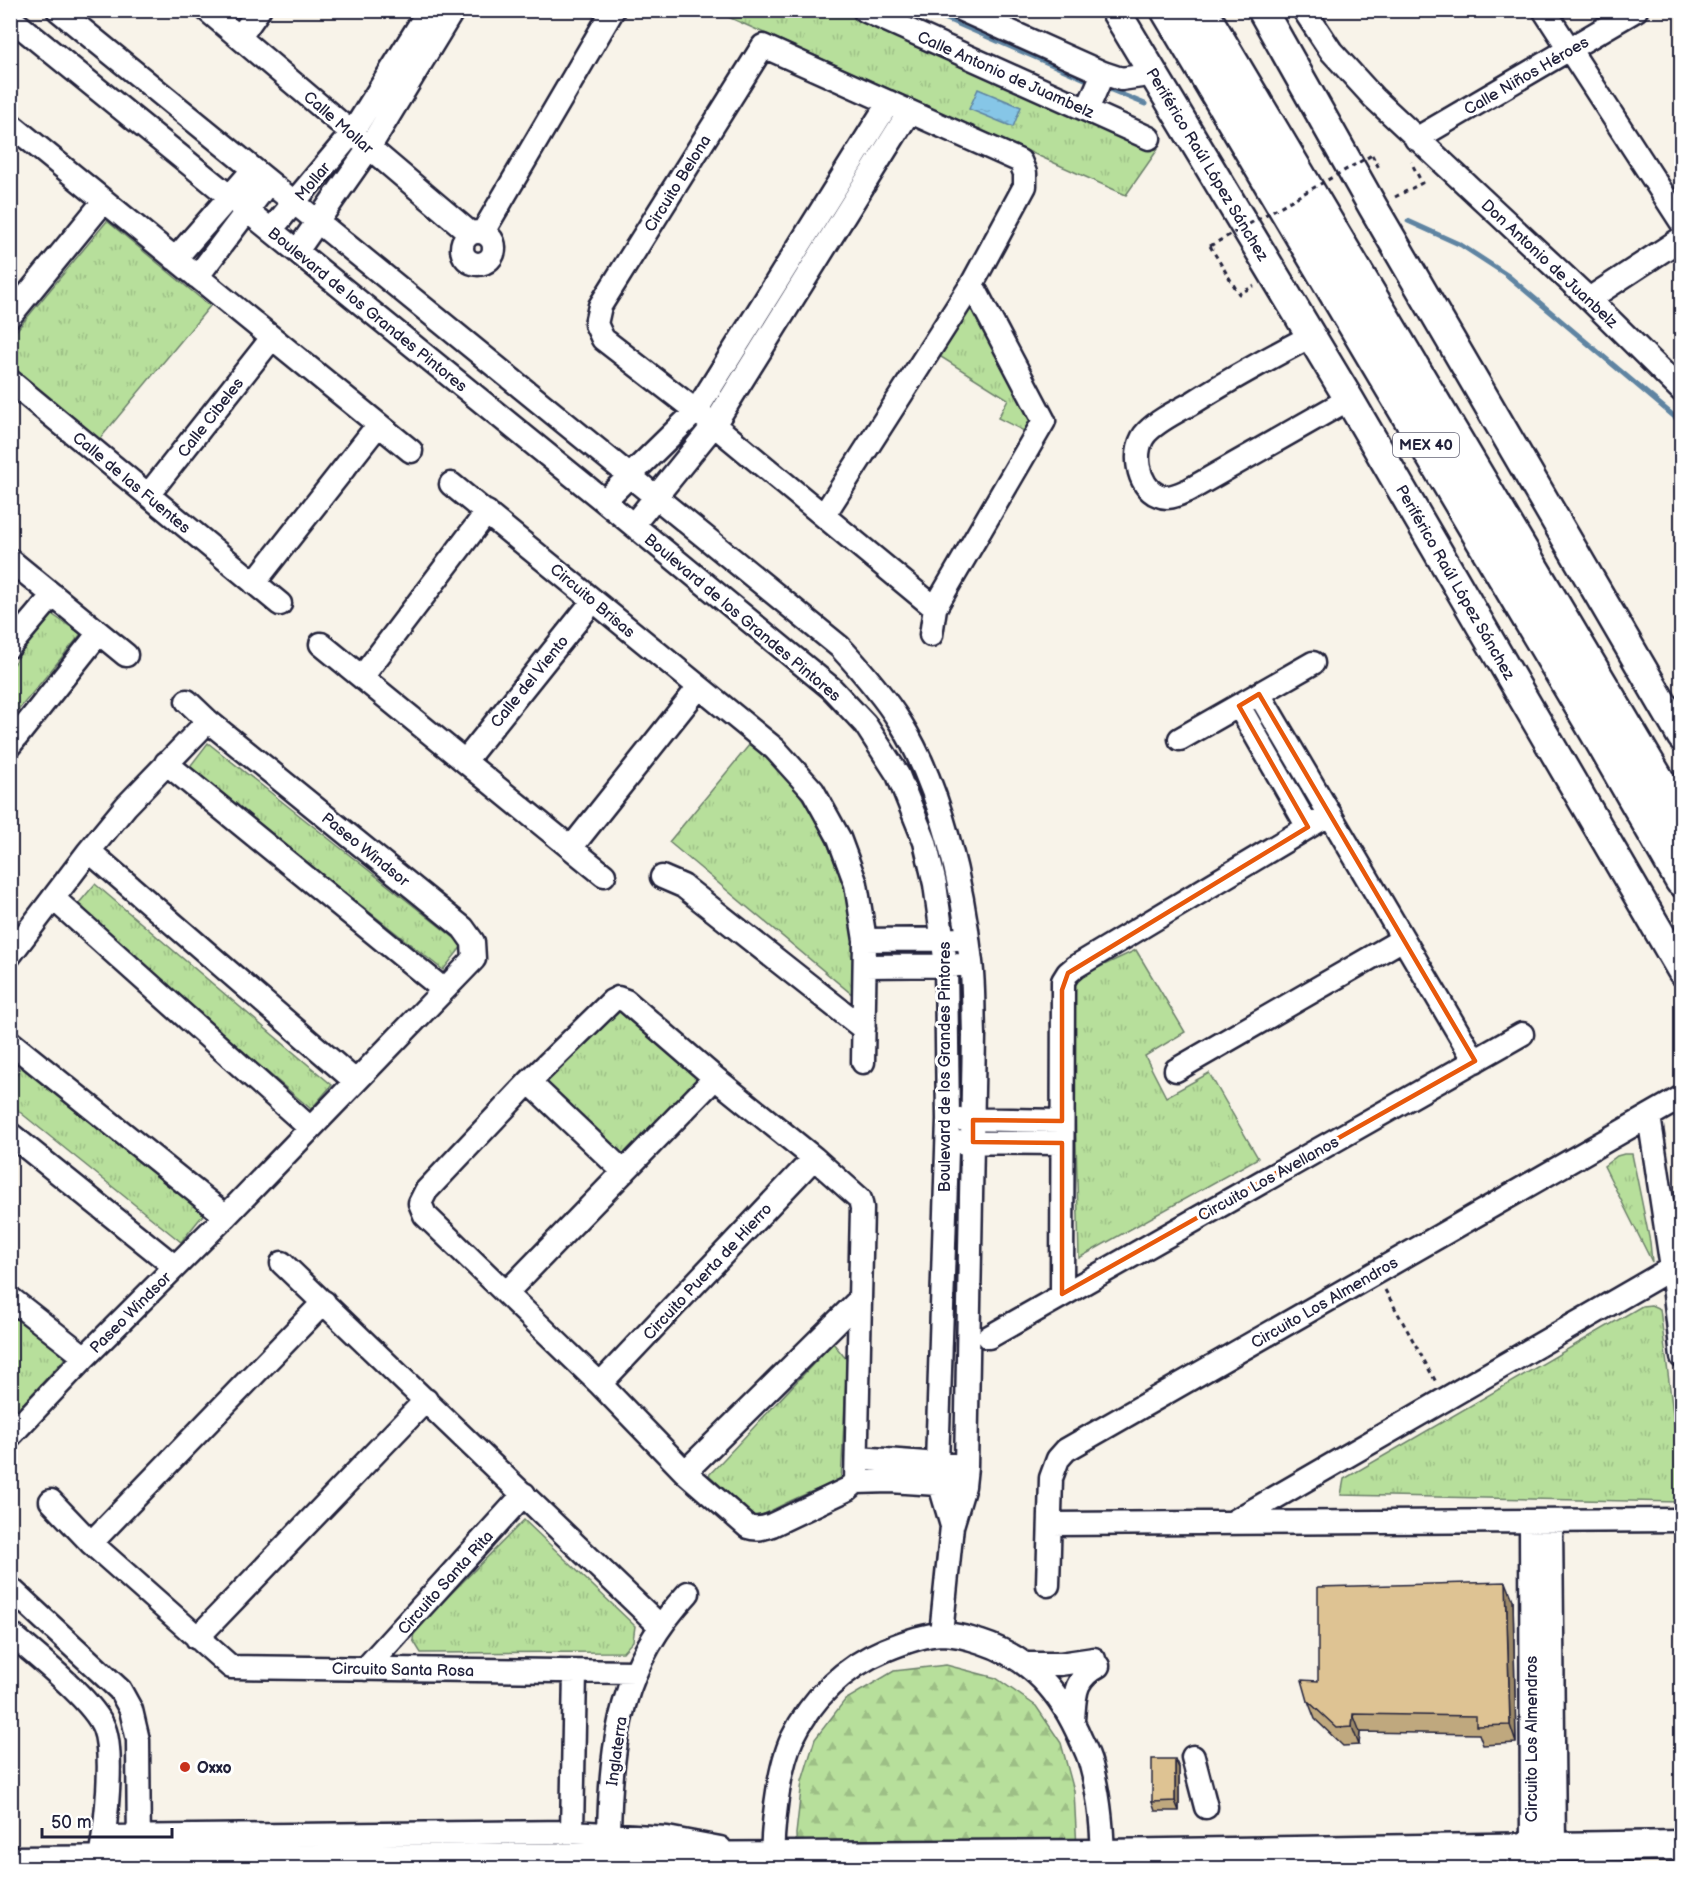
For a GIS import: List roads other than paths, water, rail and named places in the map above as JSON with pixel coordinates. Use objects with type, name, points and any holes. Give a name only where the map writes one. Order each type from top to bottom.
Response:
[{"type":"highway","name":"MEX 40","points":[[1168,10],[1591,722],[1682,880]]},
{"type":"highway","name":"MEX 40","points":[[1200,10],[1682,822]]},
{"type":"main road","name":"Periférico Raúl López Sánchez","points":[[1115,10],[1349,399],[1682,971]]},
{"type":"main road","points":[[1262,10],[1379,217],[1682,737]]},
{"type":"main road","points":[[10,1861],[139,1855],[1103,1861],[1682,1845]]},
{"type":"street","name":"Boulevard de los Grandes Pintores","points":[[58,10],[840,647],[872,683],[901,722],[922,762],[934,794],[949,847],[968,939],[971,965],[974,1035],[973,1142],[965,1476],[952,1526],[941,1634]]},
{"type":"street","name":"Calle Mollar","points":[[207,10],[369,148],[476,232],[613,10]]},
{"type":"street","points":[[240,37],[259,10]]},
{"type":"street","name":"Mollar","points":[[271,230],[352,133],[429,10]]},
{"type":"street","name":"Mollar","points":[[297,251],[369,148],[453,10]]},
{"type":"street","name":"Calle Antonio de Juambelz","points":[[864,10],[1088,106],[1149,138]]},
{"type":"street","points":[[962,10],[1101,77],[1121,79],[1155,74]]},
{"type":"street","name":"Don Antonio de Juanbelz","points":[[1304,10],[1331,51],[1374,98],[1589,299],[1682,391]]},
{"type":"street","points":[[1544,10],[1682,223]]},
{"type":"street","name":"Calle Niños Héroes","points":[[1416,139],[1636,10]]},
{"type":"street","name":"Boulevard de los Grandes Pintores","points":[[10,18],[831,688],[865,724],[898,775],[925,842],[935,884],[946,965],[948,1119],[939,1474],[952,1526]]},
{"type":"street","name":"Circuito Belona","points":[[824,515],[972,284],[1025,186],[1025,173],[1020,161],[763,46],[600,306],[596,324],[603,339],[705,418],[935,608]]},
{"type":"street","points":[[1088,106],[1101,77]]},
{"type":"street","points":[[604,501],[629,477],[705,418],[888,102]]},
{"type":"street","points":[[633,525],[655,498],[705,418],[909,112]]},
{"type":"street","points":[[10,124],[411,451]]},
{"type":"street","points":[[197,277],[238,204],[260,176]]},
{"type":"street","points":[[10,316],[104,201]]},
{"type":"street","points":[[175,258],[238,204]]},
{"type":"street","points":[[1589,299],[1682,238]]},
{"type":"street","points":[[931,635],[935,608],[1044,421],[972,284]]},
{"type":"street","points":[[1311,336],[1248,369],[1161,421],[1146,433],[1138,445],[1136,456],[1145,483],[1152,492],[1160,496],[1174,496],[1189,490],[1349,399]]},
{"type":"street","name":"Calle Cibeles","points":[[148,495],[272,338]]},
{"type":"street","name":"Calle de las Fuentes","points":[[10,381],[280,604]]},
{"type":"street","points":[[254,583],[378,425]]},
{"type":"street","name":"Circuito Brisas","points":[[451,484],[775,749],[813,790],[839,838],[856,884],[866,940],[863,1062]]},
{"type":"street","points":[[362,677],[487,512]]},
{"type":"street","points":[[10,560],[126,655]]},
{"type":"street","points":[[10,646],[53,595]]},
{"type":"street","name":"Calle del Viento","points":[[465,761],[593,601]]},
{"type":"street","points":[[10,745],[99,633]]},
{"type":"street","points":[[321,644],[604,875]]},
{"type":"street","points":[[1180,739],[1313,663]]},
{"type":"street","points":[[571,848],[699,687]]},
{"type":"street","points":[[1259,694],[1475,1061]]},
{"type":"street","name":"Paseo Windsor","points":[[10,1436],[474,959],[474,942],[463,928],[208,721],[187,701]]},
{"type":"street","points":[[1239,706],[1308,827]]},
{"type":"street","points":[[10,955],[89,851],[166,763],[208,721]]},
{"type":"street","points":[[166,763],[444,990]]},
{"type":"street","points":[[1062,1294],[1063,981],[1068,973],[1330,814]]},
{"type":"street","points":[[89,851],[355,1081]]},
{"type":"street","points":[[662,877],[683,886],[864,1029]]},
{"type":"street","points":[[53,898],[310,1128]]},
{"type":"street","points":[[866,940],[968,939]]},
{"type":"street","points":[[1176,1070],[1403,939]]},
{"type":"street","points":[[865,966],[971,965]]},
{"type":"street","points":[[856,1482],[862,1208],[860,1199],[626,1001],[618,998],[612,1000],[529,1082],[426,1191],[420,1203],[425,1215],[507,1292],[685,1472],[742,1523],[755,1529],[772,1525],[848,1489],[856,1482],[890,1481],[939,1474]]},
{"type":"street","name":"Circuito Los Avellanos","points":[[989,1337],[1522,1035]]},
{"type":"street","points":[[10,1042],[226,1216]]},
{"type":"street","points":[[507,1292],[715,1078]]},
{"type":"street","points":[[529,1082],[624,1172]]},
{"type":"street","name":"Circuito Los Almendros","points":[[1048,1584],[1051,1478],[1058,1459],[1066,1450],[1682,1097]]},
{"type":"street","points":[[1649,1116],[1672,1268],[1682,1358]]},
{"type":"street","points":[[948,1119],[973,1120],[1062,1132]]},
{"type":"street","points":[[947,1142],[973,1142],[1062,1132]]},
{"type":"street","name":"Paseo Windsor","points":[[10,1134],[174,1266]]},
{"type":"street","name":"Circuito Puerta de Hierro","points":[[600,1384],[814,1158]]},
{"type":"street","points":[[282,1263],[660,1626]]},
{"type":"street","points":[[1232,1523],[1672,1268]]},
{"type":"street","name":"Paseo Windsor","points":[[10,1298],[85,1357]]},
{"type":"street","points":[[685,1472],[859,1300]]},
{"type":"street","points":[[91,1543],[324,1302]]},
{"type":"street","points":[[51,1501],[91,1543],[197,1638],[426,1400]]},
{"type":"street","points":[[858,1458],[939,1474],[965,1476]]},
{"type":"street","name":"Circuito Santa Rita","points":[[365,1669],[524,1494]]},
{"type":"street","points":[[1051,1524],[1682,1520]]},
{"type":"street","name":"Circuito Los Almendros","points":[[1541,1521],[1543,1848]]},
{"type":"street","points":[[10,1588],[120,1690],[131,1710],[138,1740],[139,1855],[572,1832],[667,1838],[766,1860],[783,1768],[792,1740],[811,1707],[837,1679],[868,1657],[900,1643],[941,1634],[970,1638],[1002,1648],[1026,1664],[1051,1689],[1073,1720],[1091,1763],[1098,1801],[1103,1861]]},
{"type":"street","name":"Inglaterra","points":[[609,1833],[612,1757],[625,1700],[635,1672],[660,1626],[688,1593]]},
{"type":"street","points":[[10,1633],[91,1706],[104,1728],[109,1753],[101,1855]]},
{"type":"street","name":"Circuito Santa Rosa","points":[[197,1638],[231,1667],[635,1672]]},
{"type":"street","points":[[1026,1664],[1096,1662],[1077,1685],[1073,1720]]},
{"type":"street","points":[[572,1832],[575,1672]]},
{"type":"street","points":[[1192,1757],[1206,1807]]},
{"type":"water","points":[[978,89],[1021,107],[1013,127],[969,109]]},
{"type":"waterway","points":[[926,10],[1092,82]]},
{"type":"waterway","points":[[1104,87],[1145,104]]},
{"type":"waterway","points":[[1408,221],[1461,245],[1507,275],[1682,423]]},
{"type":"place","name":"Oxxo","points":[[185,1767]]}]
